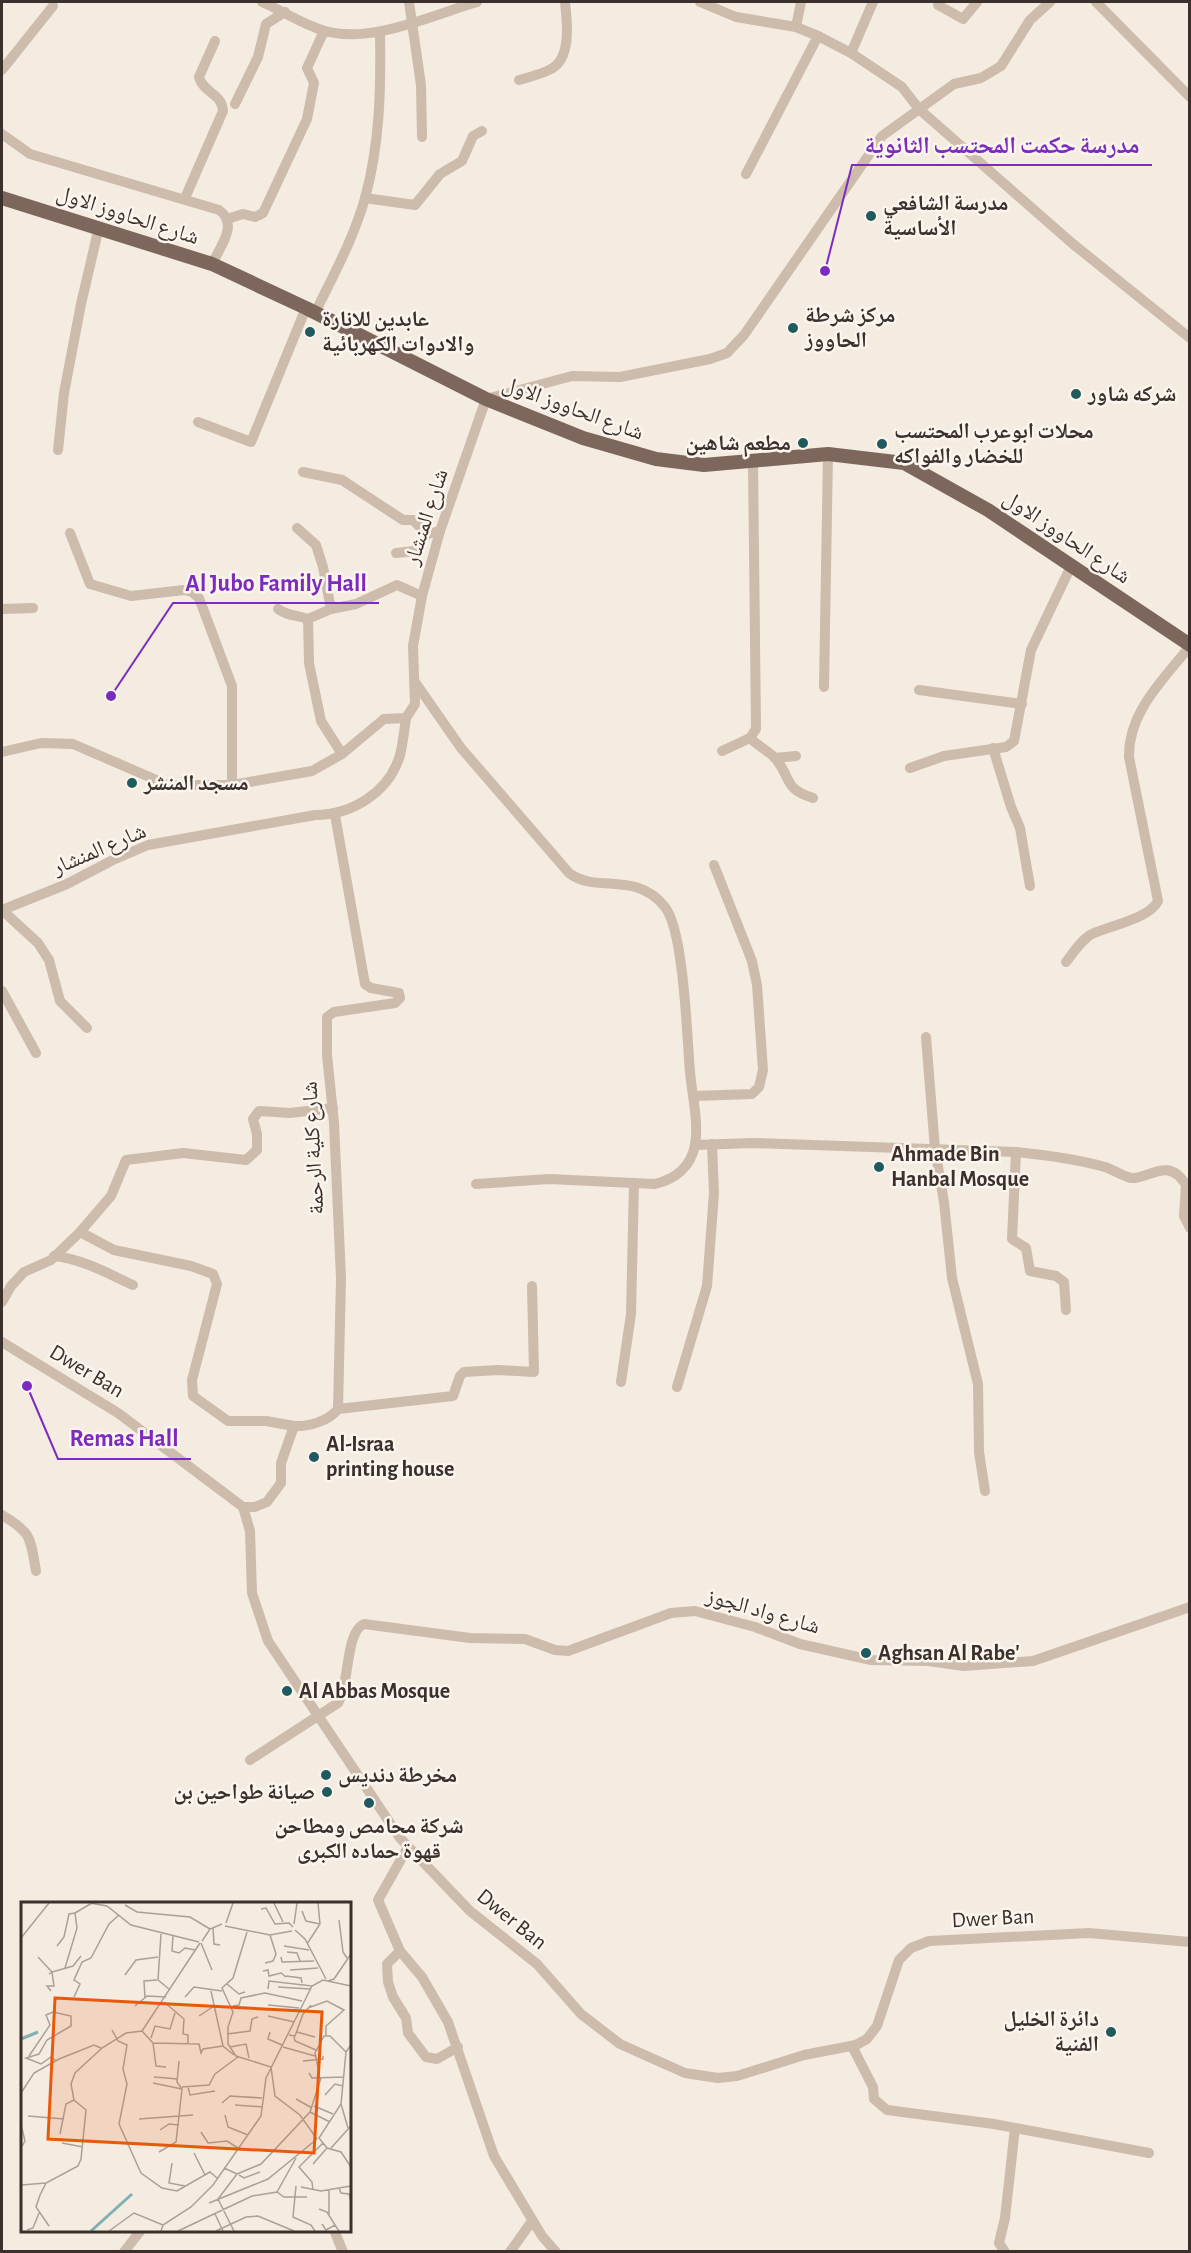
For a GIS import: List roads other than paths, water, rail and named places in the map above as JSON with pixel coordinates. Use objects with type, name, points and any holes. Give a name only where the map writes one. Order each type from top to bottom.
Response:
[{"type":"main road","name":"شارع الحاووز الاول","points":[[2,198],[212,264],[311,310],[486,399],[582,438],[656,459],[704,465],[828,454],[904,463],[988,510],[1190,645]]},
{"type":"street","points":[[262,2],[324,31],[354,36],[380,33],[477,2]]},
{"type":"street","points":[[409,2],[421,85],[422,137]]},
{"type":"street","points":[[519,80],[549,70],[562,58],[565,48],[565,2]]},
{"type":"street","points":[[700,2],[736,17],[796,27],[818,36],[851,53],[902,87],[919,110],[1073,244],[1190,338]]},
{"type":"street","points":[[796,27],[801,2]]},
{"type":"street","points":[[851,53],[873,2]]},
{"type":"street","points":[[938,5],[963,19],[977,2]]},
{"type":"street","points":[[486,399],[572,376],[620,377],[728,353],[744,335],[882,136],[954,84],[981,78],[1001,66],[1030,20],[1050,2]]},
{"type":"street","points":[[1096,2],[1190,97]]},
{"type":"street","points":[[2,70],[53,6]]},
{"type":"street","points":[[235,104],[258,57],[266,24],[285,12]]},
{"type":"street","points":[[227,219],[243,214],[255,217],[262,213],[307,119],[314,83],[307,68],[324,31]]},
{"type":"street","points":[[198,422],[250,442],[311,310],[340,261],[365,198],[381,107],[380,33]]},
{"type":"street","points":[[746,174],[818,36]]},
{"type":"street","points":[[185,198],[223,111],[220,99],[202,86],[199,77],[215,41]]},
{"type":"street","points":[[365,198],[415,205],[441,174],[462,160],[473,136],[482,131]]},
{"type":"street","points":[[2,134],[30,154],[83,172],[185,198],[219,210],[227,219],[228,231],[212,264]]},
{"type":"street","points":[[58,450],[64,393],[78,315],[99,227]]},
{"type":"street","name":"شارع المنشار","points":[[2,910],[67,884],[148,845],[315,815],[335,815],[360,804],[382,788],[400,757],[406,718],[415,704],[413,646],[422,596],[440,531],[486,399]]},
{"type":"street","points":[[824,687],[828,454]]},
{"type":"street","points":[[722,752],[750,738],[756,729],[753,462]]},
{"type":"street","points":[[303,472],[342,480],[403,520],[413,520],[427,534]]},
{"type":"street","points":[[297,528],[316,545],[331,609]]},
{"type":"street","points":[[396,554],[415,551],[427,534],[440,531]]},
{"type":"street","points":[[70,532],[90,584],[131,596],[184,590],[192,592],[199,598],[227,666],[232,686],[232,785]]},
{"type":"street","points":[[910,768],[944,756],[1006,747],[1014,741],[1032,646],[1072,564]]},
{"type":"street","points":[[278,609],[286,615],[308,619],[331,609],[356,604],[397,585],[422,596]]},
{"type":"street","points":[[2,609],[33,608]]},
{"type":"street","points":[[308,619],[309,663],[321,720],[342,754]]},
{"type":"street","points":[[1066,962],[1089,935],[1119,925],[1152,909],[1157,903],[1158,894],[1129,757],[1129,744],[1141,710],[1190,645]]},
{"type":"street","points":[[416,682],[461,748],[569,873],[586,882],[630,885],[648,893],[665,908],[674,927],[694,1096],[695,1145],[686,1168],[669,1180],[656,1184],[549,1179],[476,1184]]},
{"type":"street","points":[[919,690],[1022,704]]},
{"type":"street","points":[[2,752],[41,743],[73,744],[168,785],[232,785],[312,771],[342,754],[384,719],[406,718]]},
{"type":"street","points":[[750,738],[775,758],[787,783],[800,793],[813,798]]},
{"type":"street","points":[[993,748],[1011,807],[1020,828],[1030,886]]},
{"type":"street","points":[[775,758],[796,756]]},
{"type":"street","name":"شارع كلية الرحمة","points":[[335,815],[348,875],[364,984],[371,988],[399,993],[400,998],[396,1003],[334,1012],[327,1017],[327,1056],[333,1108],[341,1278],[338,1409]]},
{"type":"street","points":[[694,1096],[752,1094],[759,1087],[763,1070],[755,973],[714,865]]},
{"type":"street","points":[[2,910],[38,944],[49,960],[60,1001],[87,1028]]},
{"type":"street","points":[[2,991],[36,1053]]},
{"type":"street","points":[[926,1036],[935,1149],[944,1202],[952,1278],[978,1384],[979,1452],[985,1491]]},
{"type":"street","points":[[2,1302],[11,1286],[24,1272],[54,1256],[80,1232],[111,1196],[126,1160],[183,1153],[246,1160],[257,1150],[258,1134],[253,1119],[259,1112],[290,1113],[333,1108]]},
{"type":"street","points":[[677,1387],[707,1286],[714,1193],[712,1144]]},
{"type":"street","points":[[695,1145],[1016,1152],[1046,1155],[1107,1168],[1132,1178],[1164,1170],[1175,1174],[1188,1185],[1184,1216],[1190,1228]]},
{"type":"street","points":[[1016,1152],[1012,1239],[1026,1248],[1030,1272],[1056,1276],[1064,1282],[1066,1310]]},
{"type":"street","points":[[621,1382],[632,1314],[634,1184]]},
{"type":"street","points":[[80,1232],[114,1250],[191,1266],[213,1274],[217,1284],[192,1380],[193,1396],[228,1421],[266,1421],[294,1426],[324,1420],[338,1409],[453,1396],[460,1376],[464,1372],[498,1370],[534,1372],[532,1286]]},
{"type":"street","points":[[54,1256],[100,1269],[133,1285]]},
{"type":"street","name":"Dwer Ban","points":[[2,1342],[118,1413],[243,1507],[250,1531],[250,1582],[258,1618],[268,1641],[408,1847],[470,1911],[537,1964],[581,2014],[628,2049],[685,2073],[718,2078],[737,2076],[796,2057],[852,2046],[867,2039],[874,2031],[899,1960],[912,1948],[924,1942],[1079,1933],[1117,1933],[1190,1942]]},
{"type":"street","points":[[243,1507],[255,1507],[267,1502],[280,1483],[281,1463],[294,1426]]},
{"type":"street","points":[[2,1515],[23,1527],[32,1545],[36,1571]]},
{"type":"street","name":"شارع واد الجوز","points":[[250,1760],[316,1714],[338,1703],[342,1696],[354,1634],[358,1628],[367,1624],[470,1638],[525,1639],[555,1650],[568,1652],[671,1613],[695,1611],[755,1627],[800,1644],[871,1660],[928,1661],[964,1666],[1033,1660],[1190,1607]]},
{"type":"street","points":[[408,1847],[378,1900],[400,1951],[422,1977],[448,2022],[494,2156],[532,2221],[556,2252]]},
{"type":"street","points":[[400,1951],[387,1964],[388,1982],[393,1997],[405,2018],[408,2033],[426,2057],[437,2059],[458,2047]]},
{"type":"street","points":[[852,2046],[873,2087],[874,2099],[887,2110],[1015,2128],[1149,2153]]},
{"type":"street","points":[[1005,2252],[999,2243],[1005,2218],[1015,2128]]},
{"type":"street","points":[[510,2252],[532,2221]]},
{"type":"street","points":[[124,2252],[139,2232]]},
{"type":"street","points":[[335,2232],[343,2252]]},
{"type":"place","name":"مدرسة الشافعي الأساسية","points":[[871,216]]},
{"type":"place","name":"مدرسة حكمت المحتسب الثانوية","points":[[825,271]]},
{"type":"place","name":"مركز شرطة الحاووز","points":[[793,328]]},
{"type":"place","name":"عابدين للانارة والادوات الكهربائية","points":[[310,332]]},
{"type":"place","name":"شركه شاور","points":[[1076,394]]},
{"type":"place","name":"مطعم شاهين","points":[[803,443]]},
{"type":"place","name":"محلات ابوعرب المحتسب للخضار والفواكه","points":[[882,444]]},
{"type":"place","name":"Al Jubo Family Hall","points":[[111,696]]},
{"type":"place","name":"مسجد المنشر","points":[[132,783]]},
{"type":"place","name":"Ahmade Bin Hanbal Mosque","points":[[879,1167]]},
{"type":"place","name":"Remas Hall","points":[[27,1386]]},
{"type":"place","name":"Al-Israa printing house","points":[[314,1457]]},
{"type":"place","name":"Aghsan Al Rabe'","points":[[866,1653]]},
{"type":"place","name":"Al Abbas Mosque","points":[[287,1691]]},
{"type":"place","name":"مخرطة دنديس","points":[[326,1775]]},
{"type":"place","name":"صيانة طواحين بن","points":[[327,1792]]},
{"type":"place","name":"شركة محامص ومطاحن قهوة حماده الكبرى","points":[[369,1803]]},
{"type":"place","name":"دائرة الخليل الفنية","points":[[1111,2032]]}]
